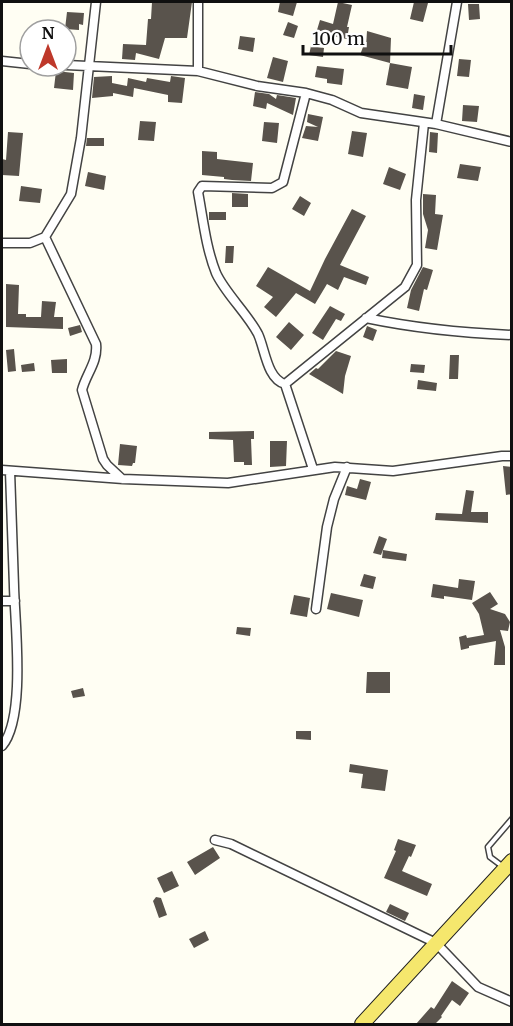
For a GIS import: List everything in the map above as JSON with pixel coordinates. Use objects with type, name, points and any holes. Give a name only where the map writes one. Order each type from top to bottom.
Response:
[{"type":"main road","points":[[362,1024],[508,864]]},
{"type":"street","points":[[2,243],[30,243],[45,237],[71,194],[75,181],[91,65],[96,2]]},
{"type":"street","points":[[198,2],[198,71]]},
{"type":"street","points":[[436,124],[457,2]]},
{"type":"street","points":[[2,61],[18,63]]},
{"type":"street","points":[[78,65],[198,71],[257,86],[306,93],[332,100],[361,113],[436,124],[512,142]]},
{"type":"street","points":[[306,93],[283,182],[272,188],[202,186],[198,192],[209,251],[217,275],[258,334],[274,378],[285,384],[313,470]]},
{"type":"street","points":[[285,384],[405,287],[417,265],[416,200],[424,123]]},
{"type":"street","points":[[45,237],[96,344],[95,361],[82,390],[103,459],[123,479]]},
{"type":"street","points":[[366,318],[438,330],[512,334]]},
{"type":"street","points":[[2,746],[14,714],[18,679],[6,470],[123,479],[228,483],[313,470],[347,467],[393,471],[512,456]]},
{"type":"street","points":[[316,609],[327,527],[334,499],[347,467]]},
{"type":"street","points":[[2,601],[15,601]]},
{"type":"street","points":[[215,840],[231,844],[436,943],[478,987],[512,1002]]},
{"type":"lane","points":[[508,864],[490,857],[488,847],[512,819]]},
{"type":"building","points":[[152,2],[192,2],[187,38],[165,38],[159,59],[136,53],[135,60],[122,59],[123,44],[146,45]]},
{"type":"building","points":[[280,2],[297,2],[293,16],[278,12]]},
{"type":"building","points":[[338,2],[352,5],[347,39],[317,30],[320,20],[333,24]]},
{"type":"building","points":[[414,2],[428,3],[423,22],[410,19]]},
{"type":"building","points":[[468,4],[479,4],[480,19],[469,20]]},
{"type":"building","points":[[67,12],[84,13],[83,25],[79,24],[79,30],[78,18],[66,18]]},
{"type":"building","points":[[288,22],[298,26],[294,38],[283,35]]},
{"type":"building","points":[[367,31],[391,38],[390,63],[360,55],[363,47],[366,47]]},
{"type":"building","points":[[240,36],[255,38],[253,52],[238,49]]},
{"type":"building","points":[[311,46],[324,48],[323,57],[309,55]]},
{"type":"building","points":[[273,57],[288,61],[283,82],[267,78]]},
{"type":"building","points":[[459,59],[471,60],[469,77],[457,76]]},
{"type":"building","points":[[390,63],[412,67],[408,89],[386,85]]},
{"type":"building","points":[[317,66],[344,69],[342,85],[327,83],[327,79],[315,77]]},
{"type":"building","points":[[112,76],[112,83],[127,86],[128,78],[146,82],[147,78],[170,82],[171,76],[185,78],[182,103],[168,102],[168,95],[134,88],[133,97],[113,93],[113,96],[92,98],[94,77]]},
{"type":"building","points":[[55,78],[74,78],[73,90],[54,88]]},
{"type":"building","points":[[255,92],[269,94],[276,99],[277,95],[296,98],[293,115],[267,103],[266,109],[253,106]]},
{"type":"building","points":[[414,94],[425,96],[423,110],[412,108]]},
{"type":"building","points":[[463,105],[479,106],[477,122],[462,121]]},
{"type":"building","points":[[308,114],[323,117],[318,141],[302,138],[306,126],[318,127],[307,122]]},
{"type":"building","points":[[140,121],[156,122],[154,141],[138,140]]},
{"type":"building","points":[[264,122],[279,123],[277,143],[262,141]]},
{"type":"building","points":[[352,131],[367,133],[363,157],[348,154]]},
{"type":"building","points":[[8,132],[23,133],[19,176],[2,175],[2,159],[6,160]]},
{"type":"building","points":[[430,132],[438,133],[437,153],[429,152]]},
{"type":"building","points":[[87,138],[104,138],[104,146],[86,146]]},
{"type":"building","points":[[202,151],[217,152],[217,159],[253,163],[251,181],[202,175]]},
{"type":"building","points":[[460,164],[481,167],[478,181],[457,178]]},
{"type":"building","points":[[389,167],[406,174],[400,190],[383,184]]},
{"type":"building","points":[[88,172],[106,176],[104,190],[85,186]]},
{"type":"building","points":[[21,186],[42,189],[40,203],[19,201]]},
{"type":"building","points":[[232,193],[248,194],[248,207],[232,207]]},
{"type":"building","points":[[423,194],[436,195],[435,214],[443,215],[437,250],[425,248],[428,230],[423,214]]},
{"type":"building","points":[[300,196],[311,203],[304,216],[292,209]]},
{"type":"building","points":[[352,209],[366,216],[340,265],[369,277],[366,285],[344,277],[338,290],[327,284],[315,304],[296,293],[276,317],[264,307],[273,297],[256,286],[268,267],[310,291]]},
{"type":"building","points":[[209,212],[226,212],[226,220],[209,220]]},
{"type":"building","points":[[226,246],[234,246],[233,263],[225,263]]},
{"type":"building","points":[[423,267],[433,270],[427,290],[424,289],[419,311],[407,308],[411,290]]},
{"type":"building","points":[[6,284],[19,285],[18,314],[26,314],[26,317],[41,317],[42,301],[56,302],[54,317],[63,317],[63,329],[6,327]]},
{"type":"building","points":[[330,306],[345,314],[341,321],[336,319],[323,340],[312,333]]},
{"type":"building","points":[[289,322],[304,335],[291,350],[276,337]]},
{"type":"building","points":[[80,325],[82,332],[70,336],[68,328]]},
{"type":"building","points":[[367,326],[377,330],[373,341],[363,337]]},
{"type":"building","points":[[14,349],[16,371],[8,372],[6,350]]},
{"type":"building","points":[[336,351],[351,356],[343,394],[309,374],[316,368],[318,369]]},
{"type":"building","points":[[450,355],[459,355],[458,379],[449,379]]},
{"type":"building","points":[[67,359],[67,373],[52,373],[51,360]]},
{"type":"building","points":[[34,363],[35,371],[22,372],[21,365]]},
{"type":"building","points":[[411,364],[425,365],[424,373],[410,372]]},
{"type":"building","points":[[418,380],[437,383],[436,391],[417,389]]},
{"type":"building","points":[[254,431],[254,439],[251,439],[252,465],[234,462],[233,440],[209,439],[209,432]]},
{"type":"building","points":[[270,441],[287,441],[286,466],[270,467]]},
{"type":"building","points":[[120,444],[137,446],[135,463],[132,466],[118,465]]},
{"type":"building","points":[[503,466],[512,467],[512,494],[506,495]]},
{"type":"building","points":[[360,479],[371,482],[366,500],[345,495],[347,486],[357,489]]},
{"type":"building","points":[[466,490],[474,491],[471,512],[488,512],[488,523],[435,520],[436,513],[462,514]]},
{"type":"building","points":[[379,536],[387,539],[381,555],[373,553]]},
{"type":"building","points":[[383,550],[407,554],[406,561],[382,558]]},
{"type":"building","points":[[364,574],[376,577],[373,589],[360,586]]},
{"type":"building","points":[[459,579],[475,581],[472,600],[444,596],[444,599],[431,597],[433,584],[458,588]]},
{"type":"building","points":[[490,592],[498,604],[490,609],[505,614],[510,622],[508,631],[500,630],[505,647],[505,665],[494,665],[496,641],[469,646],[461,650],[459,637],[484,635],[479,614],[472,603]]},
{"type":"building","points":[[331,593],[363,600],[359,617],[327,609]]},
{"type":"building","points":[[294,595],[310,598],[307,617],[290,614]]},
{"type":"building","points":[[237,627],[251,628],[250,636],[236,634]]},
{"type":"building","points":[[367,672],[390,672],[390,693],[366,693]]},
{"type":"building","points":[[83,688],[85,696],[73,698],[71,691]]},
{"type":"building","points":[[296,731],[311,731],[311,740],[296,739]]},
{"type":"building","points":[[350,764],[388,770],[385,791],[361,788],[363,774],[349,772]]},
{"type":"building","points":[[398,839],[416,845],[402,871],[432,884],[427,896],[384,878],[396,851],[394,850]]},
{"type":"building","points":[[213,847],[220,858],[195,875],[187,862]]},
{"type":"building","points":[[172,871],[179,886],[164,893],[157,878]]},
{"type":"building","points":[[156,897],[161,898],[167,915],[159,918],[153,901]]},
{"type":"building","points":[[390,904],[409,913],[405,921],[386,912]]},
{"type":"building","points":[[205,931],[209,940],[194,948],[189,939]]},
{"type":"building","points":[[452,981],[469,993],[460,1006],[452,1000],[435,1024],[416,1024],[431,1007],[434,1009]]}]
